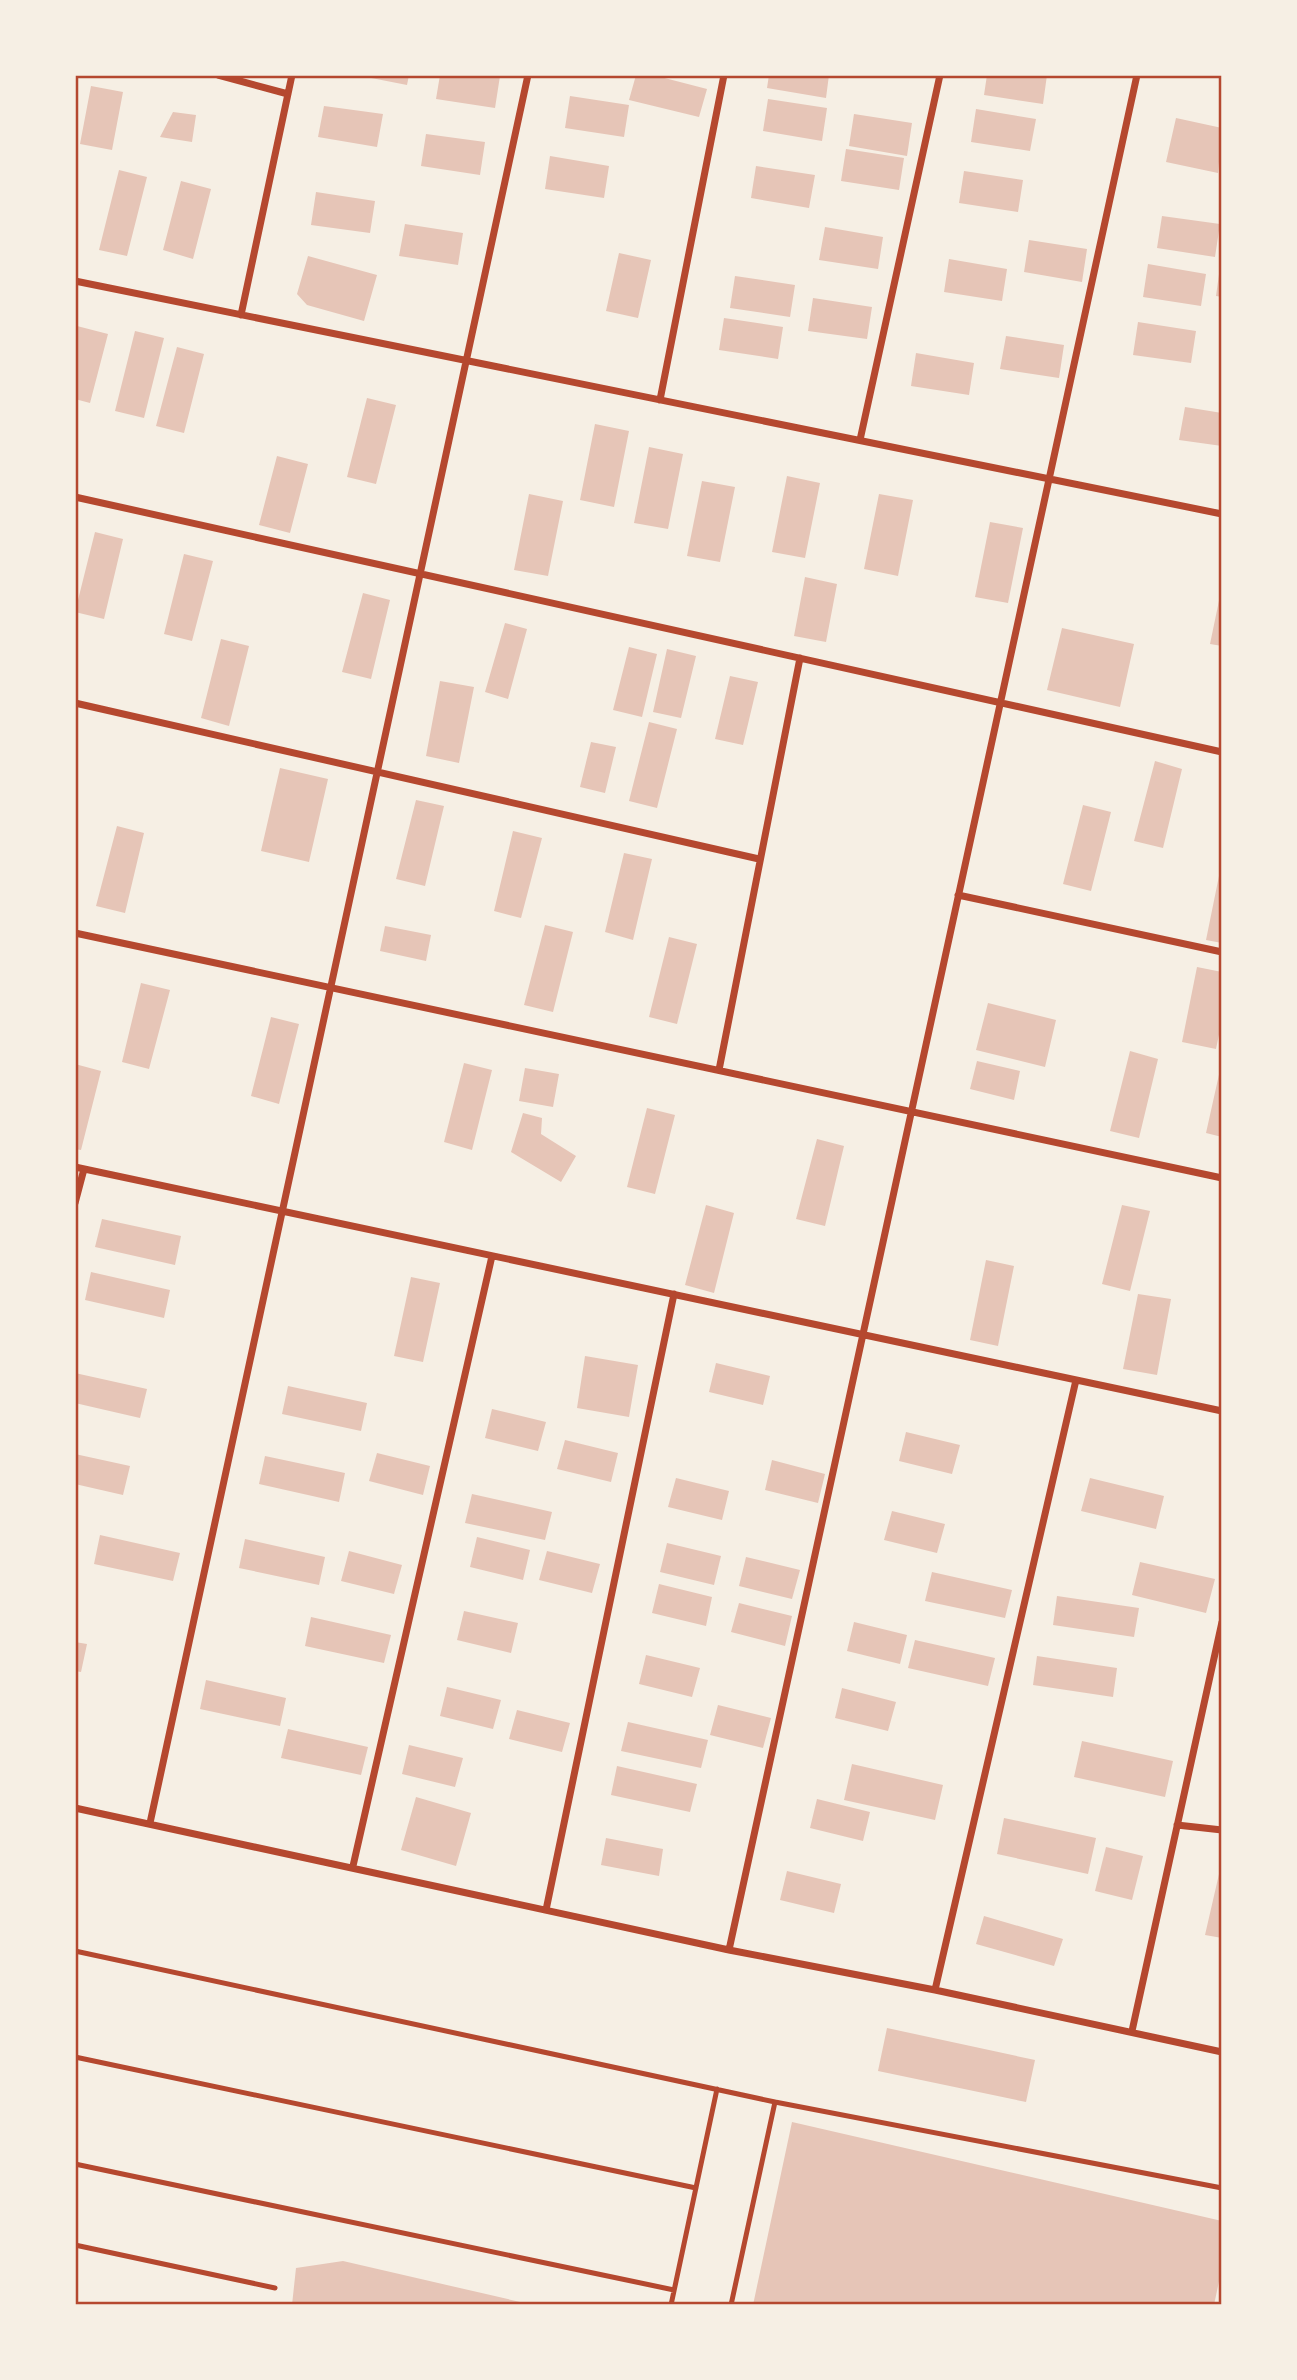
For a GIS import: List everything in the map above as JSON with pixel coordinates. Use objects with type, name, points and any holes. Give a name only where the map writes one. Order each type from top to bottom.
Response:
[{"type":"street","points":[[218,75],[288,94]]},
{"type":"street","points":[[241,315],[292,75]]},
{"type":"street","points":[[149,1823],[528,75]]},
{"type":"street","points":[[660,400],[724,75]]},
{"type":"street","points":[[860,440],[940,75]]},
{"type":"street","points":[[729,1950],[1137,75]]},
{"type":"street","points":[[75,281],[1222,514]]},
{"type":"street","points":[[75,497],[1222,752]]},
{"type":"street","points":[[719,1070],[800,658]]},
{"type":"street","points":[[75,703],[759,859]]},
{"type":"street","points":[[958,895],[1222,952]]},
{"type":"street","points":[[75,933],[1222,1178]]},
{"type":"street","points":[[75,1203],[80,1168],[1222,1411]]},
{"type":"street","points":[[354,1866],[492,1256]]},
{"type":"street","points":[[546,1910],[674,1294]]},
{"type":"street","points":[[935,1990],[1076,1380]]},
{"type":"street","points":[[1132,2031],[1219,1646],[1222,1622]]},
{"type":"street","points":[[75,1808],[354,1866],[729,1950],[935,1990],[1222,2052]]},
{"type":"street","points":[[1177,1825],[1222,1830]]},
{"type":"lane","points":[[75,1951],[775,2102],[1222,2188]]},
{"type":"lane","points":[[75,2057],[696,2188]]},
{"type":"lane","points":[[671,2305],[717,2089]]},
{"type":"lane","points":[[731,2305],[775,2102]]},
{"type":"lane","points":[[75,2164],[674,2290]]},
{"type":"lane","points":[[75,2245],[275,2288]]},
{"type":"building","points":[[356,75],[409,75],[407,85]]},
{"type":"building","points":[[440,75],[500,76],[495,108],[436,99]]},
{"type":"building","points":[[636,75],[653,75],[707,89],[699,117],[629,100]]},
{"type":"building","points":[[769,75],[829,75],[826,98],[767,88]]},
{"type":"building","points":[[987,75],[1047,75],[1043,104],[984,95]]},
{"type":"building","points":[[91,86],[123,92],[112,150],[80,144]]},
{"type":"building","points":[[570,96],[629,105],[624,137],[565,128]]},
{"type":"building","points":[[768,99],[827,108],[822,141],[763,131]]},
{"type":"building","points":[[324,106],[383,114],[377,147],[318,137]]},
{"type":"building","points":[[976,109],[1036,119],[1030,151],[971,142]]},
{"type":"building","points":[[173,112],[196,115],[192,142],[160,137]]},
{"type":"building","points":[[854,114],[912,123],[907,156],[849,146]]},
{"type":"building","points":[[1176,118],[1222,128],[1218,173],[1166,162]]},
{"type":"building","points":[[426,134],[485,142],[480,175],[421,166]]},
{"type":"building","points":[[846,149],[904,158],[899,190],[841,181]]},
{"type":"building","points":[[550,156],[609,166],[604,198],[545,189]]},
{"type":"building","points":[[756,166],[815,175],[809,208],[751,198]]},
{"type":"building","points":[[119,170],[147,177],[127,256],[99,250]]},
{"type":"building","points":[[964,171],[1023,180],[1018,212],[959,203]]},
{"type":"building","points":[[181,181],[211,189],[193,259],[163,250]]},
{"type":"building","points":[[316,192],[375,201],[370,233],[311,225]]},
{"type":"building","points":[[1162,216],[1220,224],[1215,257],[1157,248]]},
{"type":"building","points":[[405,224],[463,233],[458,265],[399,256]]},
{"type":"building","points":[[825,227],[883,237],[878,269],[819,260]]},
{"type":"building","points":[[1029,240],[1087,249],[1082,282],[1024,272]]},
{"type":"building","points":[[619,253],[651,260],[638,318],[606,311]]},
{"type":"building","points":[[308,256],[377,275],[364,321],[307,305],[297,294]]},
{"type":"building","points":[[949,259],[1007,269],[1002,301],[944,292]]},
{"type":"building","points":[[1148,264],[1206,274],[1201,306],[1143,297]]},
{"type":"building","points":[[1222,267],[1222,297],[1216,296]]},
{"type":"building","points":[[735,276],[795,285],[790,317],[730,308]]},
{"type":"building","points":[[813,298],[872,307],[867,339],[808,331]]},
{"type":"building","points":[[724,318],[783,327],[778,359],[719,350]]},
{"type":"building","points":[[1138,322],[1196,331],[1191,363],[1133,355]]},
{"type":"building","points":[[77,326],[108,334],[90,403],[75,399]]},
{"type":"building","points":[[135,331],[164,338],[144,418],[115,411]]},
{"type":"building","points":[[1006,336],[1064,345],[1059,378],[1000,369]]},
{"type":"building","points":[[177,347],[204,354],[184,433],[156,426]]},
{"type":"building","points":[[916,353],[974,363],[969,395],[911,386]]},
{"type":"building","points":[[367,398],[396,405],[376,484],[347,477]]},
{"type":"building","points":[[1185,407],[1222,413],[1222,446],[1179,440]]},
{"type":"building","points":[[595,424],[629,431],[614,507],[580,500]]},
{"type":"building","points":[[649,447],[683,454],[668,529],[634,523]]},
{"type":"building","points":[[277,456],[308,464],[290,533],[259,525]]},
{"type":"building","points":[[787,476],[820,483],[805,558],[772,552]]},
{"type":"building","points":[[702,481],[735,487],[720,562],[687,556]]},
{"type":"building","points":[[529,494],[563,501],[548,576],[514,570]]},
{"type":"building","points":[[879,494],[913,500],[898,576],[864,569]]},
{"type":"building","points":[[990,522],[1023,528],[1008,603],[975,597]]},
{"type":"building","points":[[95,532],[123,539],[104,619],[75,612]]},
{"type":"building","points":[[184,554],[213,561],[192,641],[164,634]]},
{"type":"building","points":[[805,577],[837,584],[826,642],[794,636]]},
{"type":"building","points":[[1222,591],[1222,646],[1210,644]]},
{"type":"building","points":[[363,593],[390,600],[371,679],[342,672]]},
{"type":"building","points":[[505,623],[527,629],[508,699],[485,692]]},
{"type":"building","points":[[1062,628],[1134,644],[1120,707],[1047,690]]},
{"type":"building","points":[[221,639],[249,646],[229,726],[201,718]]},
{"type":"building","points":[[629,647],[657,654],[642,717],[613,710]]},
{"type":"building","points":[[667,649],[696,656],[681,718],[653,712]]},
{"type":"building","points":[[730,676],[758,682],[743,745],[715,739]]},
{"type":"building","points":[[440,681],[474,687],[459,763],[426,756]]},
{"type":"building","points":[[649,722],[677,729],[657,808],[629,801]]},
{"type":"building","points":[[591,742],[616,747],[605,793],[580,787]]},
{"type":"building","points":[[1155,761],[1182,769],[1163,848],[1134,841]]},
{"type":"building","points":[[280,768],[328,779],[309,862],[261,851]]},
{"type":"building","points":[[416,800],[444,806],[425,886],[396,879]]},
{"type":"building","points":[[1083,805],[1111,812],[1091,891],[1063,884]]},
{"type":"building","points":[[117,826],[144,833],[125,913],[96,906]]},
{"type":"building","points":[[513,831],[542,838],[521,918],[494,911]]},
{"type":"building","points":[[624,853],[652,859],[633,940],[605,932]]},
{"type":"building","points":[[1222,866],[1222,943],[1206,940]]},
{"type":"building","points":[[545,925],[573,932],[553,1012],[524,1005]]},
{"type":"building","points":[[385,926],[431,935],[426,961],[380,951]]},
{"type":"building","points":[[669,937],[697,944],[677,1024],[649,1017]]},
{"type":"building","points":[[1197,967],[1222,972],[1222,1020],[1216,1049],[1182,1042]]},
{"type":"building","points":[[141,983],[170,990],[149,1069],[122,1062]]},
{"type":"building","points":[[988,1003],[1056,1020],[1045,1067],[976,1050]]},
{"type":"building","points":[[271,1017],[299,1024],[279,1104],[251,1096]]},
{"type":"building","points":[[1130,1051],[1158,1059],[1139,1138],[1110,1131]]},
{"type":"building","points":[[977,1061],[1020,1071],[1014,1100],[970,1089]]},
{"type":"building","points":[[1222,1061],[1222,1137],[1206,1133]]},
{"type":"building","points":[[464,1063],[492,1070],[472,1150],[444,1142]]},
{"type":"building","points":[[75,1064],[101,1071],[81,1150],[75,1149]]},
{"type":"building","points":[[525,1068],[559,1074],[553,1107],[519,1101]]},
{"type":"building","points":[[647,1108],[675,1115],[655,1194],[627,1187]]},
{"type":"building","points":[[523,1113],[542,1118],[541,1134],[576,1156],[561,1182],[511,1152]]},
{"type":"building","points":[[817,1139],[844,1146],[825,1226],[796,1219]]},
{"type":"building","points":[[706,1205],[734,1213],[714,1293],[685,1285]]},
{"type":"building","points":[[1122,1205],[1150,1211],[1130,1291],[1102,1284]]},
{"type":"building","points":[[102,1219],[181,1236],[175,1265],[95,1247]]},
{"type":"building","points":[[986,1260],[1014,1266],[998,1346],[970,1340]]},
{"type":"building","points":[[91,1272],[170,1290],[164,1318],[85,1300]]},
{"type":"building","points":[[411,1277],[440,1283],[423,1362],[394,1356]]},
{"type":"building","points":[[1138,1294],[1171,1299],[1157,1375],[1123,1369]]},
{"type":"building","points":[[585,1356],[638,1365],[629,1417],[577,1408]]},
{"type":"building","points":[[716,1363],[770,1376],[763,1405],[709,1392]]},
{"type":"building","points":[[75,1373],[147,1389],[140,1418],[75,1403]]},
{"type":"building","points":[[288,1386],[367,1403],[361,1431],[282,1414]]},
{"type":"building","points":[[492,1409],[546,1422],[538,1451],[485,1438]]},
{"type":"building","points":[[906,1432],[960,1445],[952,1474],[899,1461]]},
{"type":"building","points":[[565,1440],[618,1453],[611,1482],[557,1469]]},
{"type":"building","points":[[377,1453],[430,1466],[423,1495],[369,1481]]},
{"type":"building","points":[[75,1454],[130,1466],[123,1495],[75,1484]]},
{"type":"building","points":[[265,1456],[345,1473],[339,1502],[259,1484]]},
{"type":"building","points":[[772,1460],[825,1474],[818,1503],[765,1490]]},
{"type":"building","points":[[676,1478],[729,1491],[722,1520],[668,1507]]},
{"type":"building","points":[[1090,1478],[1164,1496],[1156,1529],[1081,1511]]},
{"type":"building","points":[[472,1494],[552,1512],[545,1540],[465,1523]]},
{"type":"building","points":[[892,1511],[945,1524],[937,1553],[884,1540]]},
{"type":"building","points":[[100,1535],[180,1553],[173,1581],[94,1564]]},
{"type":"building","points":[[477,1537],[530,1550],[523,1580],[470,1567]]},
{"type":"building","points":[[245,1539],[325,1557],[319,1585],[239,1568]]},
{"type":"building","points":[[667,1543],[721,1556],[714,1585],[660,1572]]},
{"type":"building","points":[[349,1551],[402,1565],[394,1594],[341,1581]]},
{"type":"building","points":[[547,1551],[600,1564],[592,1593],[539,1580]]},
{"type":"building","points":[[746,1557],[800,1570],[792,1599],[739,1586]]},
{"type":"building","points":[[1140,1562],[1215,1579],[1206,1613],[1132,1595]]},
{"type":"building","points":[[932,1572],[1012,1590],[1005,1618],[925,1601]]},
{"type":"building","points":[[659,1584],[712,1597],[706,1626],[652,1613]]},
{"type":"building","points":[[1057,1596],[1139,1608],[1134,1637],[1053,1625]]},
{"type":"building","points":[[739,1603],[792,1616],[785,1646],[731,1632]]},
{"type":"building","points":[[464,1611],[518,1623],[511,1653],[457,1640]]},
{"type":"building","points":[[311,1617],[391,1635],[384,1663],[305,1646]]},
{"type":"building","points":[[854,1622],[907,1635],[900,1664],[847,1651]]},
{"type":"building","points":[[915,1640],[995,1658],[988,1686],[908,1668]]},
{"type":"building","points":[[75,1642],[87,1644],[81,1672],[75,1671]]},
{"type":"building","points":[[646,1655],[700,1668],[692,1697],[639,1684]]},
{"type":"building","points":[[1037,1656],[1117,1668],[1113,1697],[1033,1685]]},
{"type":"building","points":[[206,1680],[286,1698],[280,1726],[200,1709]]},
{"type":"building","points":[[447,1687],[501,1700],[493,1729],[440,1716]]},
{"type":"building","points":[[842,1688],[896,1702],[888,1731],[835,1718]]},
{"type":"building","points":[[718,1705],[771,1718],[763,1748],[710,1735]]},
{"type":"building","points":[[517,1710],[570,1723],[562,1752],[509,1739]]},
{"type":"building","points":[[628,1722],[708,1740],[701,1768],[621,1751]]},
{"type":"building","points":[[288,1729],[368,1747],[361,1775],[281,1758]]},
{"type":"building","points":[[1082,1741],[1173,1761],[1165,1797],[1074,1777]]},
{"type":"building","points":[[409,1745],[463,1758],[455,1787],[402,1774]]},
{"type":"building","points":[[852,1764],[943,1785],[935,1820],[844,1800]]},
{"type":"building","points":[[617,1766],[697,1784],[690,1812],[611,1795]]},
{"type":"building","points":[[416,1797],[471,1813],[456,1866],[401,1850]]},
{"type":"building","points":[[817,1799],[870,1812],[863,1841],[810,1828]]},
{"type":"building","points":[[1004,1818],[1096,1838],[1088,1874],[997,1854]]},
{"type":"building","points":[[606,1838],[663,1849],[659,1876],[601,1865]]},
{"type":"building","points":[[1106,1847],[1143,1856],[1132,1900],[1095,1891]]},
{"type":"building","points":[[1222,1861],[1222,1938],[1205,1935]]},
{"type":"building","points":[[787,1871],[841,1884],[834,1913],[780,1900]]},
{"type":"building","points":[[984,1916],[1063,1939],[1054,1966],[976,1944]]},
{"type":"building","points":[[887,2028],[1035,2060],[1026,2102],[878,2071]]},
{"type":"building","points":[[792,2122],[1222,2221],[1222,2267],[1214,2305],[753,2305]]},
{"type":"building","points":[[343,2261],[529,2305],[292,2305],[296,2268]]}]
